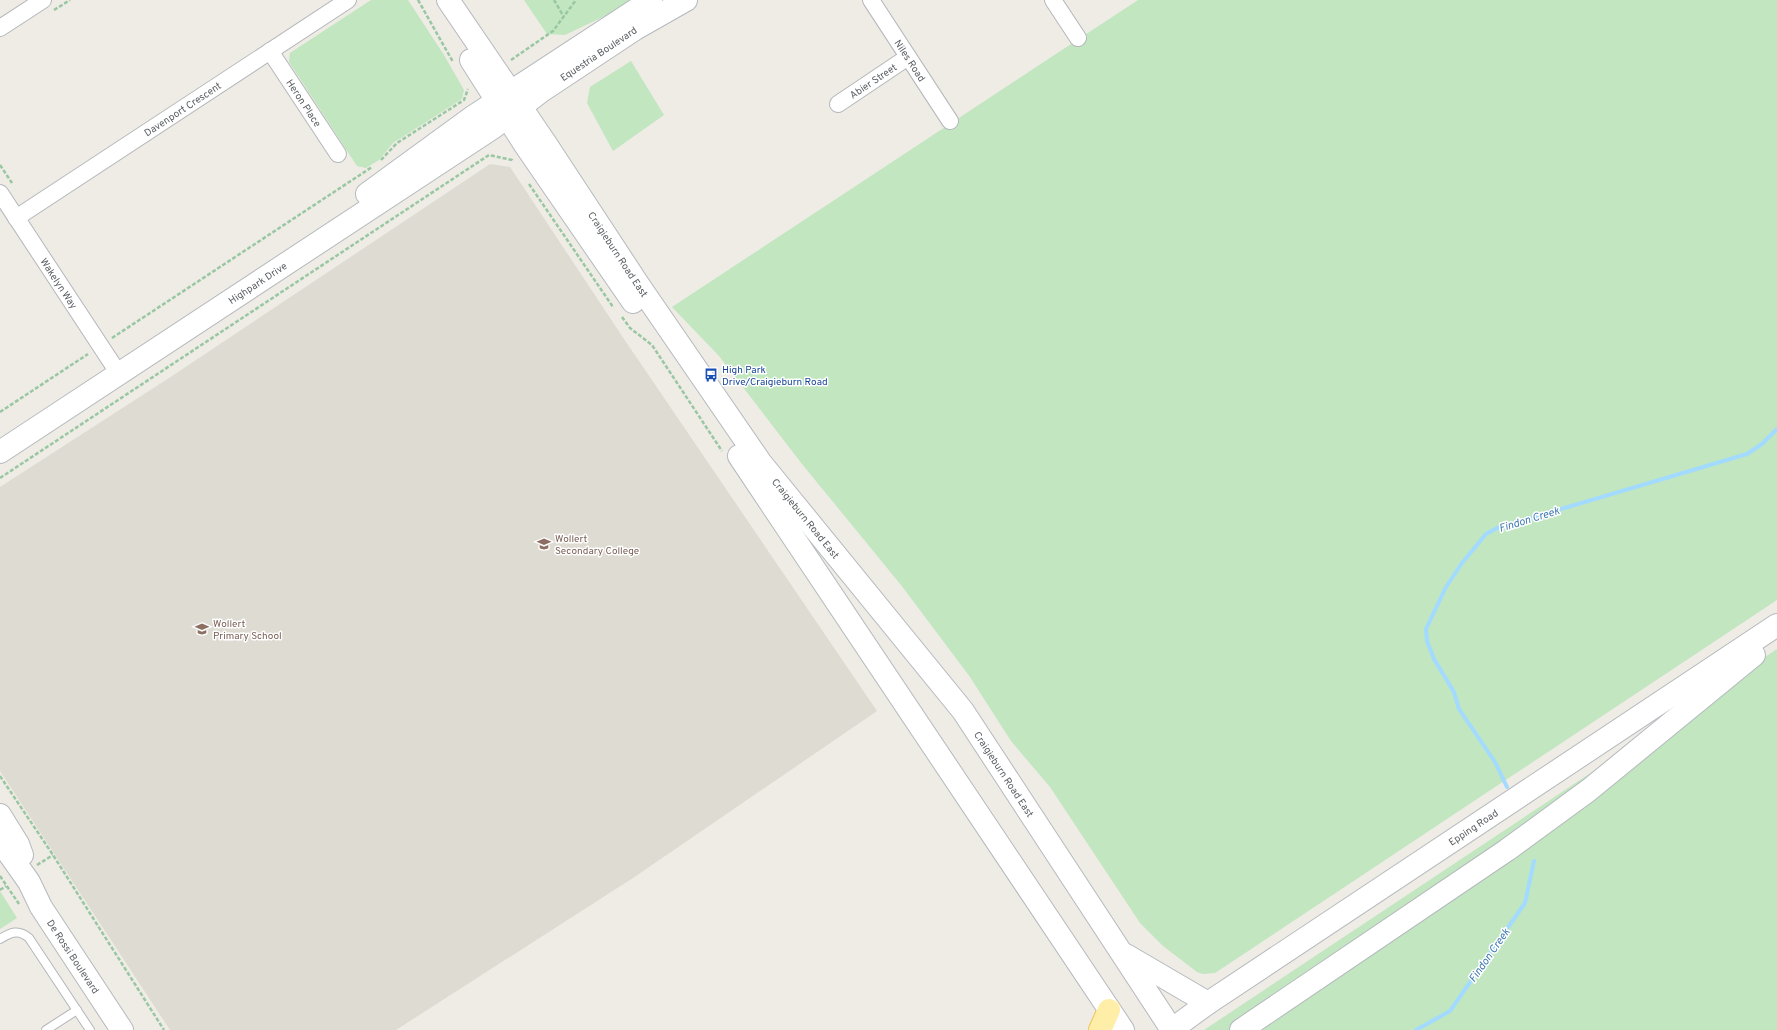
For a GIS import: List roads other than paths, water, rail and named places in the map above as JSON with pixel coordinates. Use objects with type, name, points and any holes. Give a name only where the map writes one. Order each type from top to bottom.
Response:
[{"type":"main road","name":"Craigieburn Road East","points":[[431,0],[478,80],[508,104],[638,284],[761,463],[963,711],[1172,1030]]},
{"type":"main road","name":"Craigieburn Road East","points":[[448,0],[478,80]]},
{"type":"main road","name":"Equestria Boulevard","points":[[508,104],[651,0]]},
{"type":"main road","name":"Equestria Boulevard","points":[[508,104],[686,0]]},
{"type":"main road","name":"Craigieburn Road East","points":[[508,104],[608,267],[681,368],[1123,1030]]},
{"type":"main road","name":"Highpark Drive","points":[[0,436],[111,361],[363,197],[424,151],[508,104]]},
{"type":"main road","name":"Highpark Drive","points":[[0,452],[111,361]]},
{"type":"main road","name":"Epping Road","points":[[1172,1030],[1208,1003],[1777,625]]},
{"type":"main road","points":[[1241,1030],[1507,850],[1589,790],[1777,636]]},
{"type":"main road","points":[[1543,781],[1571,776],[1580,781],[1589,790]]},
{"type":"main road","name":"De Rossi Boulevard","points":[[3,831],[44,912],[122,1030]]},
{"type":"main road","points":[[1122,953],[1208,1003]]},
{"type":"main road","points":[[1262,1030],[1279,1004]]},
{"type":"main road","points":[[1100,1030],[1109,1010]]},
{"type":"street","points":[[0,28],[43,0]]},
{"type":"street","name":"Davenport Crescent","points":[[16,218],[348,0]]},
{"type":"street","name":"Niles Road","points":[[871,0],[950,121]]},
{"type":"street","points":[[1053,0],[1078,38]]},
{"type":"street","name":"Heron Place","points":[[270,51],[338,154]]},
{"type":"street","name":"Abier Street","points":[[838,104],[908,57]]},
{"type":"street","name":"Wakelyn Way","points":[[0,193],[111,361]]},
{"type":"lane","points":[[0,939],[7,934],[16,932],[22,933],[30,938],[90,1030]]},
{"type":"lane","points":[[46,1030],[77,1010]]},
{"type":"waterway","name":"Findon Creek","points":[[1507,787],[1495,762],[1459,709],[1454,692],[1434,659],[1427,641],[1426,629],[1446,587],[1462,563],[1486,534],[1497,528],[1747,454],[1762,444],[1777,429]]},
{"type":"waterway","name":"Findon Creek","points":[[1416,1030],[1450,1011],[1525,903],[1534,861]]},
{"type":"place","name":"High Park Drive/Craigieburn Road","points":[[711,375]]},
{"type":"place","name":"Wollert Secondary College","points":[[544,544]]},
{"type":"place","name":"Wollert Primary School","points":[[202,629]]}]
